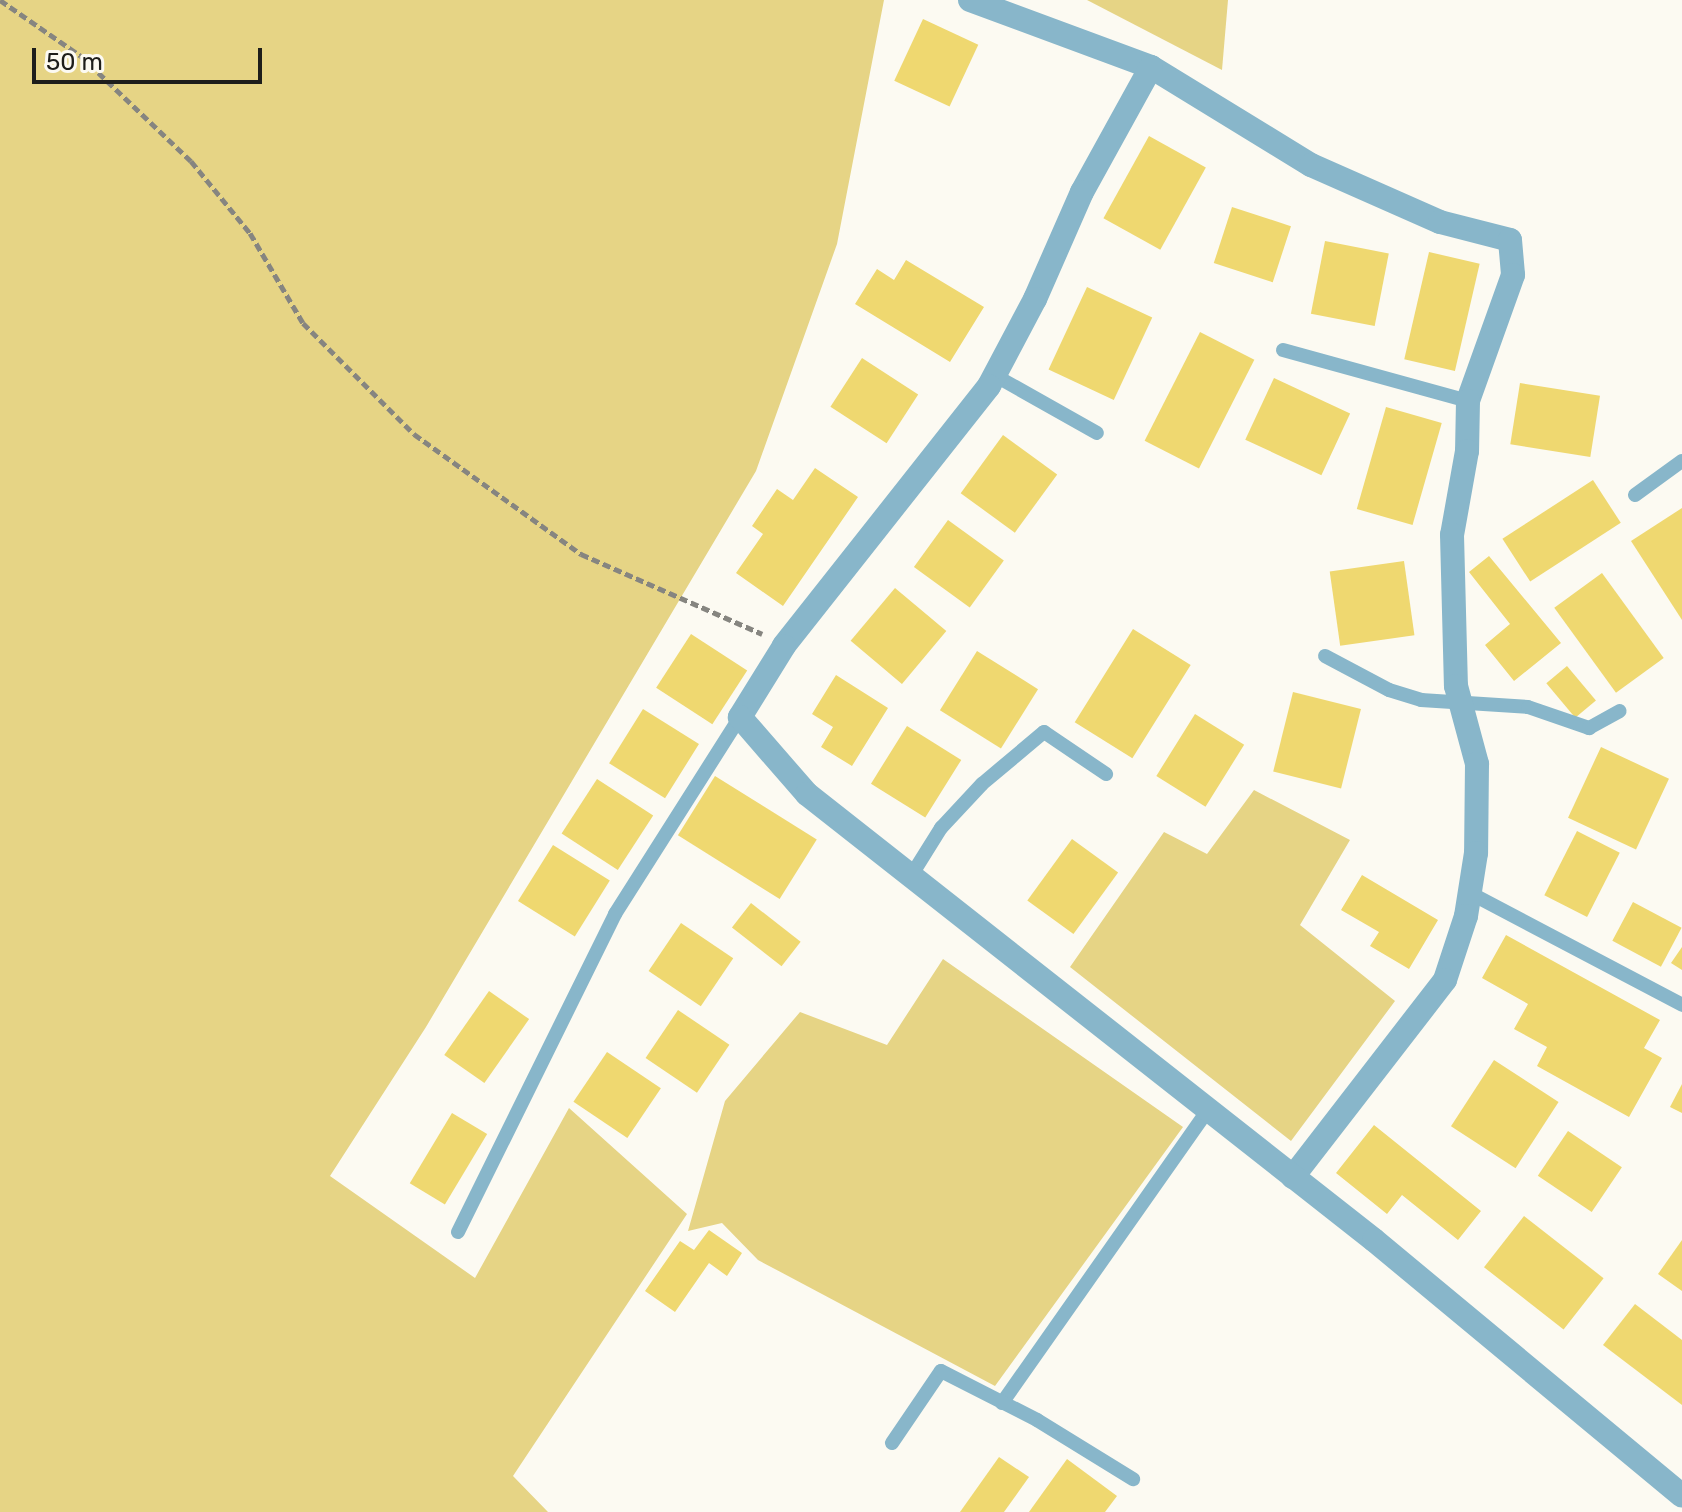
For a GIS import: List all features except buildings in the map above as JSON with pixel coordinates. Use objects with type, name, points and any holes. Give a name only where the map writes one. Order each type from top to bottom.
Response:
[{"type":"street","points":[[970,0],[1151,67],[1311,165],[1440,222],[1510,240],[1513,275],[1468,401],[1467,451],[1452,535],[1451,604],[1461,704],[1477,764],[1470,893],[1445,980],[1293,1177]]},
{"type":"street","points":[[1151,67],[1082,192],[1035,299],[994,375],[784,646],[740,717],[807,794],[1293,1177],[1682,1496]]},
{"type":"lane","points":[[1283,350],[1468,401]]},
{"type":"lane","points":[[994,375],[1097,433]]},
{"type":"lane","points":[[1635,495],[1682,461]]},
{"type":"lane","points":[[1325,656],[1389,690],[1461,704],[1528,707],[1589,728],[1620,711]]},
{"type":"lane","points":[[458,1232],[615,914],[740,717]]},
{"type":"lane","points":[[911,876],[941,828],[982,784],[1044,732],[1106,774]]},
{"type":"lane","points":[[1470,893],[1682,1005]]},
{"type":"lane","points":[[1002,1403],[1208,1110]]},
{"type":"lane","points":[[892,1443],[941,1371],[1133,1479]]},
{"type":"path","points":[[0,0],[81,56],[191,161],[250,233],[303,323],[414,434],[581,554],[726,614],[784,646]]},
{"type":"shaded area","points":[[0,0],[884,0],[837,244],[756,471],[426,1027],[330,1176],[475,1278],[569,1108],[687,1214],[513,1476],[548,1512],[0,1512]]},
{"type":"shaded area","points":[[1087,0],[1228,0],[1222,70]]},
{"type":"shaded area","points":[[1254,790],[1350,840],[1300,925],[1395,1001],[1291,1141],[1070,967],[1164,832],[1207,854]]},
{"type":"shaded area","points":[[943,959],[1183,1127],[995,1386],[758,1260],[722,1223],[688,1231],[725,1101],[800,1012],[887,1045]]}]
